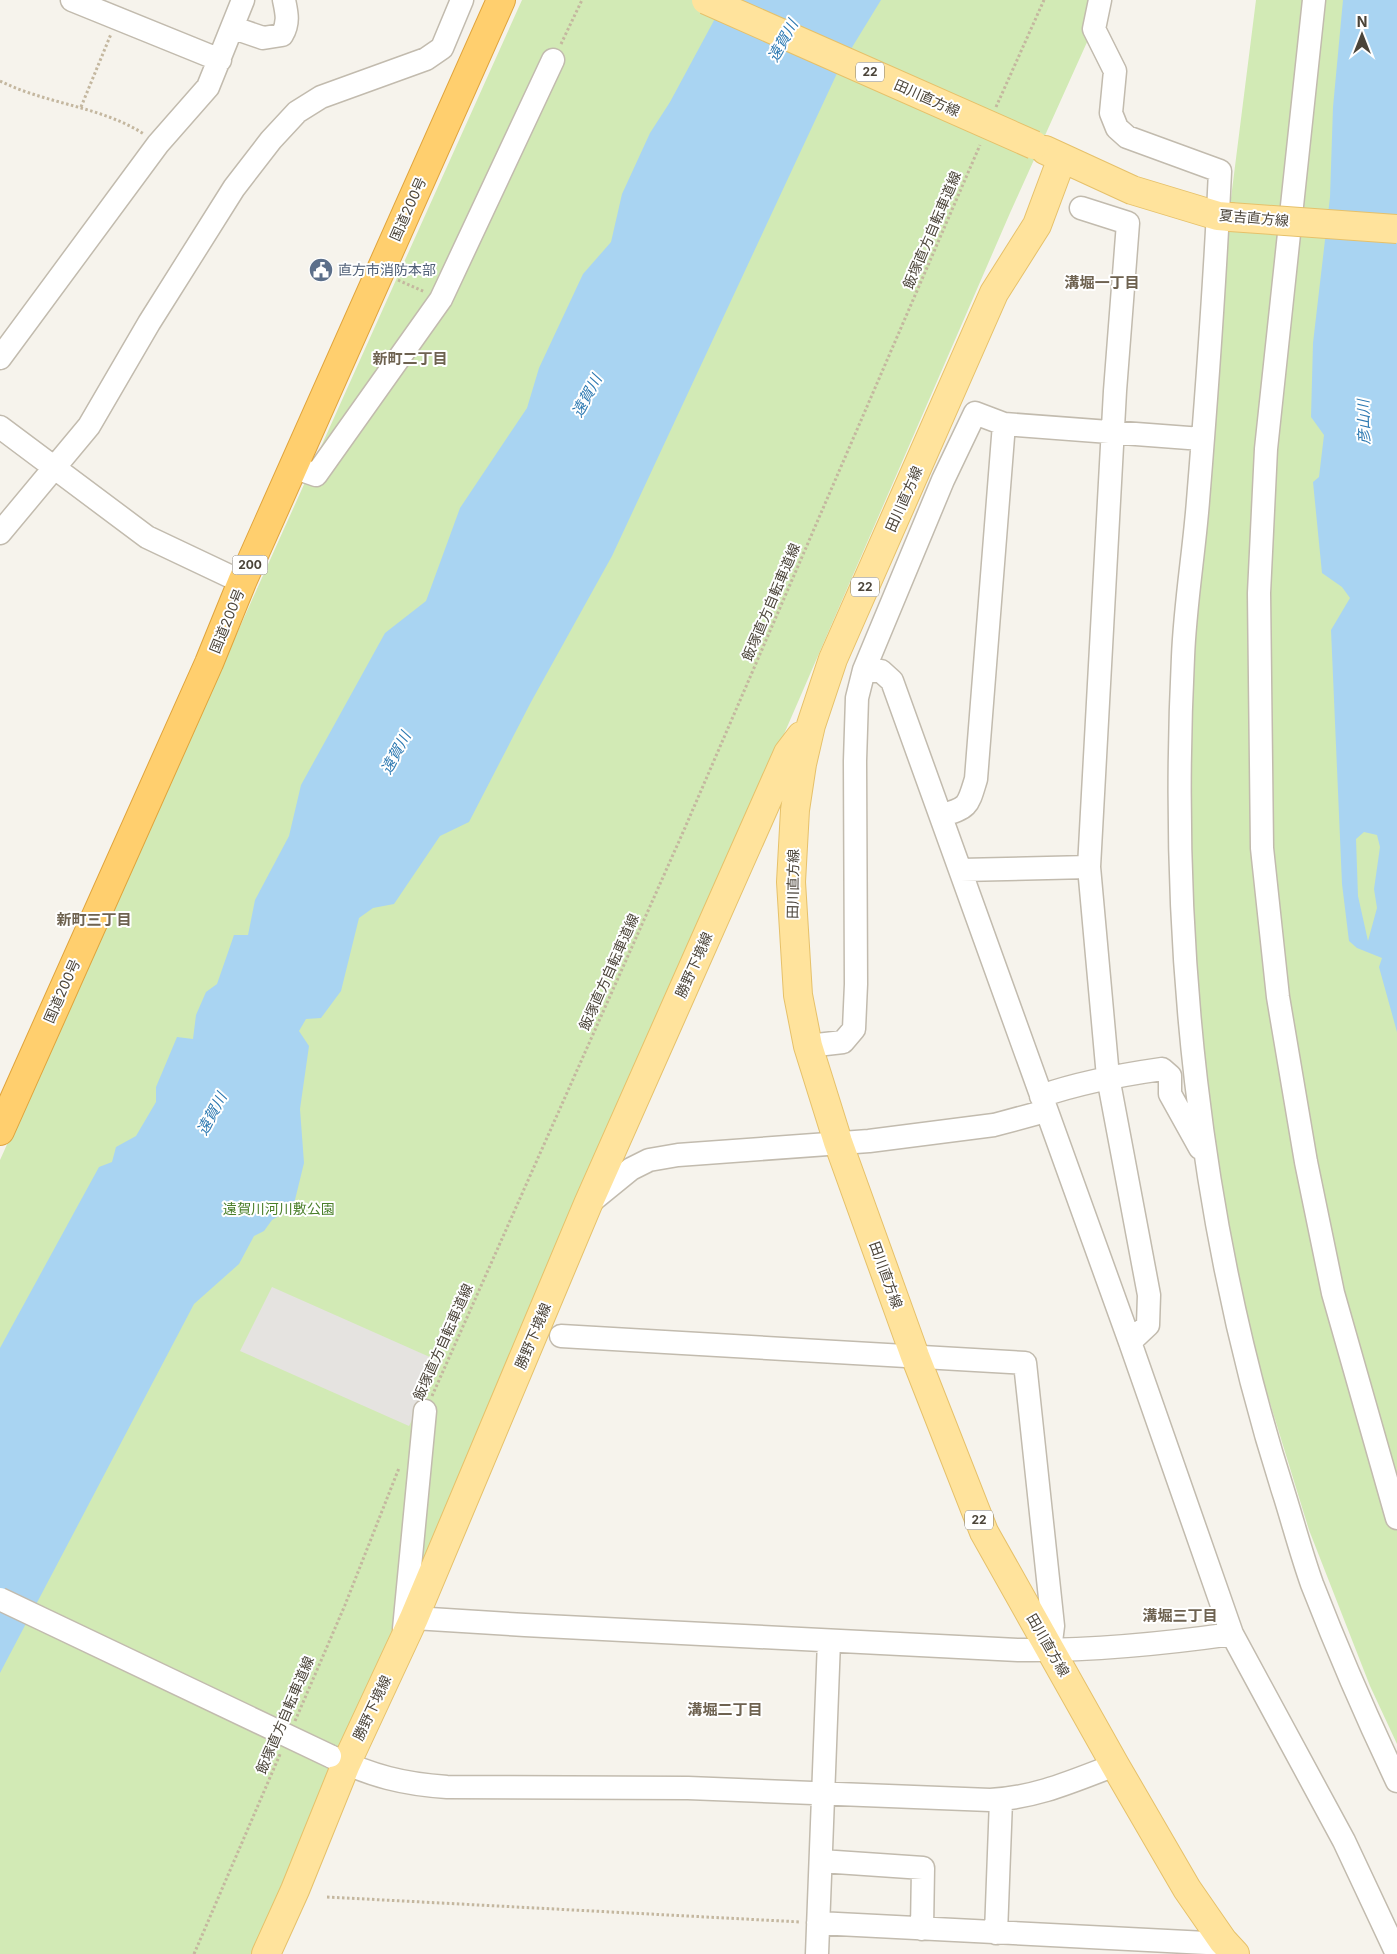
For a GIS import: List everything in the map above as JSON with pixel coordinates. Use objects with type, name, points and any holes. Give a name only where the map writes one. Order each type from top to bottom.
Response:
[{"type":"highway","name":"国道200号","points":[[0,1131],[209,663],[242,582],[501,0]]},
{"type":"main road","name":"田川直方線","points":[[706,0],[1062,158],[1037,225],[994,293],[833,659],[811,724],[802,764],[795,810],[791,882],[798,995],[808,1046],[838,1142],[915,1356],[984,1532],[1115,1765],[1188,1889],[1230,1950]]},
{"type":"main road","name":"夏吉直方線","points":[[1062,158],[1132,190],[1224,216],[1397,229]]},
{"type":"main road","name":"勝野下境線","points":[[266,1954],[295,1890],[338,1760],[408,1629],[588,1204],[788,753],[811,724]]},
{"type":"street","points":[[72,0],[95,4],[117,17],[220,60]]},
{"type":"street","points":[[0,358],[158,144],[208,87],[234,28],[243,0]]},
{"type":"street","points":[[234,28],[264,38],[282,35],[287,27],[284,0]]},
{"type":"street","points":[[0,533],[89,426],[149,324],[234,188],[271,140],[297,112],[321,96],[426,59],[442,48],[462,0]]},
{"type":"street","points":[[1100,0],[1094,29],[1115,71],[1111,113],[1117,128],[1127,137],[1220,171],[1224,216],[1183,654],[1179,820],[1184,960],[1193,1060],[1207,1161],[1224,1260],[1244,1356],[1274,1464],[1311,1581],[1368,1719],[1397,1781]]},
{"type":"street","points":[[1314,0],[1266,449],[1259,593],[1262,848],[1278,996],[1306,1162],[1333,1292],[1397,1518]]},
{"type":"street","points":[[293,467],[316,475],[441,299],[553,60]]},
{"type":"street","points":[[1081,208],[1128,222],[1113,433],[1089,867],[1108,1077],[1149,1295],[1148,1325],[1130,1342]]},
{"type":"street","points":[[808,1046],[843,1042],[854,1029],[856,984],[855,760],[857,698],[864,670],[943,480],[975,413],[1004,424],[1202,439]]},
{"type":"street","points":[[942,815],[962,810],[969,800],[976,779],[1004,424]]},
{"type":"street","points":[[0,426],[147,537],[242,582]]},
{"type":"street","points":[[864,670],[881,671],[892,681],[942,815],[1232,1634],[1344,1841],[1397,1954]]},
{"type":"street","points":[[961,870],[1089,867]]},
{"type":"street","points":[[588,1204],[631,1170],[649,1160],[678,1155],[869,1141],[994,1125],[1044,1103],[1076,1084],[1162,1069],[1170,1076],[1170,1094],[1207,1161]]},
{"type":"street","points":[[561,1336],[1025,1363],[1053,1626],[1050,1650]]},
{"type":"street","points":[[425,1412],[408,1629],[829,1641],[1050,1650],[1182,1641],[1232,1634]]},
{"type":"street","points":[[0,1599],[338,1760],[386,1779],[411,1785],[438,1787],[688,1788],[1001,1800],[1047,1792],[1115,1765]]},
{"type":"street","points":[[817,1954],[829,1641]]},
{"type":"street","points":[[996,1932],[1001,1800]]},
{"type":"street","points":[[821,1861],[923,1868],[922,1929]]},
{"type":"street","points":[[818,1923],[996,1932],[1230,1950]]},
{"type":"path","points":[[553,60],[582,0]]},
{"type":"path","points":[[996,109],[1044,0]]},
{"type":"path","points":[[81,107],[117,17]]},
{"type":"path","points":[[0,81],[51,101],[81,107],[114,119],[142,132],[158,144]]},
{"type":"path","name":"飯塚直方自転車道線","points":[[425,1412],[684,830],[981,144]]},
{"type":"path","name":"飯塚直方自転車道線","points":[[291,1729],[345,1605],[403,1459]]},
{"type":"path","name":"飯塚直方自転車道線","points":[[194,1954],[284,1747]]},
{"type":"path","points":[[327,1897],[818,1923]]},
{"type":"green space","name":"遠賀川河川敷公園","points":[[522,0],[1106,0],[1010,213],[324,1795],[252,1954],[0,1954],[0,1160]]},
{"type":"green space","points":[[1256,0],[1397,0],[1397,1744],[1370,1686],[1309,1530],[1250,1338],[1217,1168],[1198,998],[1189,845],[1191,662],[1219,293]]},
{"type":"shaded area","points":[[272,1287],[441,1362],[409,1426],[240,1351]]},
{"type":"water","name":"遠賀川","points":[[725,0],[881,0],[840,67],[612,556],[531,702],[469,822],[440,836],[394,904],[373,908],[359,918],[341,991],[321,1018],[306,1019],[299,1031],[309,1046],[300,1109],[304,1163],[293,1208],[272,1220],[264,1231],[254,1236],[239,1264],[194,1304],[0,1673],[0,1348],[99,1167],[112,1162],[116,1147],[136,1136],[156,1102],[156,1087],[177,1037],[193,1039],[196,1015],[206,992],[217,984],[234,935],[248,935],[255,900],[289,836],[301,785],[385,633],[426,601],[460,508],[527,408],[539,368],[583,274],[611,242],[622,194],[650,133],[670,102]]},
{"type":"water","name":"彦山川","points":[[1343,0],[1397,0],[1397,1032],[1379,967],[1382,958],[1357,948],[1349,941],[1342,884],[1331,630],[1350,598],[1342,587],[1322,573],[1313,482],[1319,477],[1324,435],[1311,417],[1313,343],[1330,197],[1333,107]],"holes":[[[1364,832],[1377,835],[1380,847],[1374,889],[1377,908],[1368,941],[1358,896],[1356,839]]]},
{"type":"place","name":"直方市消防本部","points":[[321,270]]},
{"type":"district","name":"溝堀一丁目","points":[[1102,283]]},
{"type":"district","name":"新町二丁目","points":[[410,359]]},
{"type":"district","name":"新町三丁目","points":[[94,920]]},
{"type":"district","name":"溝堀三丁目","points":[[1180,1616]]},
{"type":"district","name":"溝堀二丁目","points":[[725,1710]]}]
